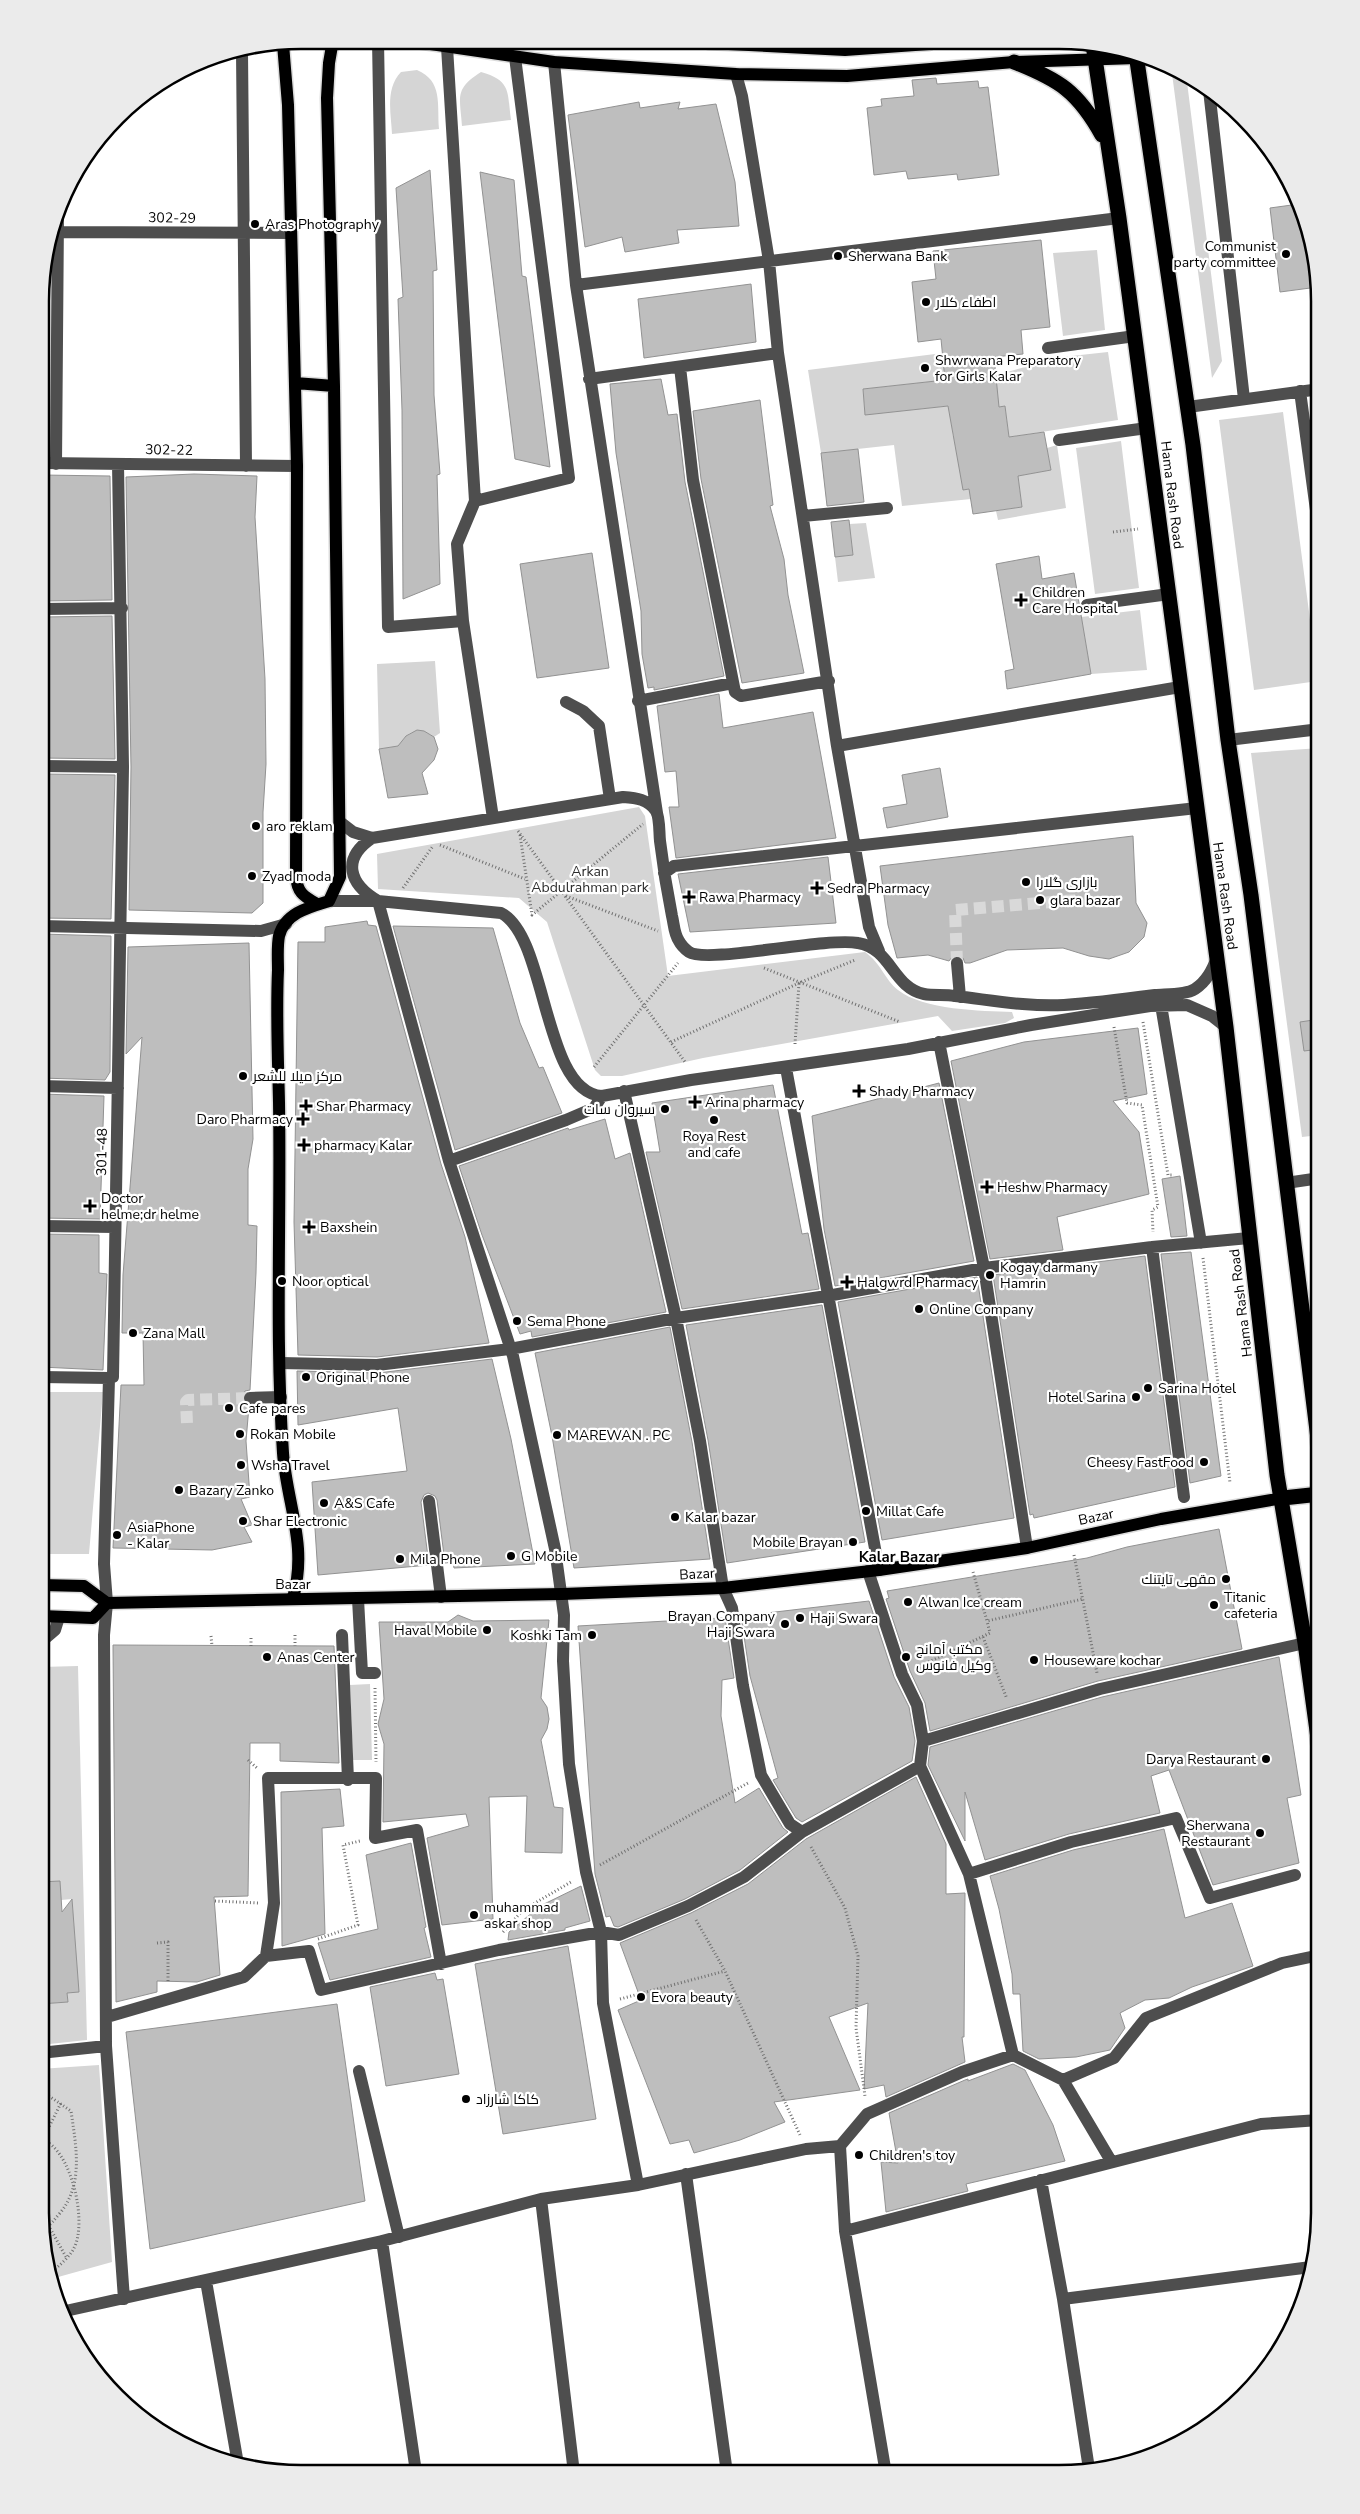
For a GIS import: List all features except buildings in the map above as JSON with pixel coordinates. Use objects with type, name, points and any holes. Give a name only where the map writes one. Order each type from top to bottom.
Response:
[{"type":"highway","name":"Hama Rash Road","points":[[1094,51],[1135,336],[1226,1027],[1277,1475],[1311,1687]]},
{"type":"highway","name":"Hama Rash Road","points":[[1137,61],[1188,407],[1228,740],[1251,895],[1311,1383]]},
{"type":"highway","points":[[1014,62],[1048,76],[1069,90],[1093,118],[1106,142]]},
{"type":"highway","points":[[1282,1498],[1311,1495]]},
{"type":"main road","points":[[284,49],[288,105],[297,466],[296,876],[297,886],[302,896],[323,902]]},
{"type":"main road","points":[[293,1598],[299,1577],[298,1542],[283,1456],[280,1363],[281,1220],[277,982],[279,936],[286,924],[306,907],[323,902],[340,877],[334,386],[327,98],[331,49]]},
{"type":"main road","points":[[462,49],[554,62],[736,74],[847,76],[1014,62],[1096,60],[1124,57]]},
{"type":"main road","points":[[295,383],[334,386]]},
{"type":"main road","name":"Bazar","points":[[106,1604],[293,1598],[358,1599],[562,1594],[723,1588],[874,1571],[1027,1548],[1161,1518],[1282,1498]]},
{"type":"main road","points":[[49,1585],[84,1586],[106,1604],[93,1618],[49,1616]]},
{"type":"street","points":[[378,49],[388,627],[463,620]]},
{"type":"street","points":[[447,49],[475,501],[457,544],[463,620],[498,817]]},
{"type":"street","points":[[242,56],[246,466]]},
{"type":"street","points":[[475,501],[569,478],[515,56]]},
{"type":"street","points":[[554,62],[576,285],[589,379],[657,813],[664,873],[678,941],[694,955],[714,955],[808,944],[856,942],[869,945],[879,951]]},
{"type":"street","points":[[736,74],[742,96],[769,261],[778,353],[829,681],[837,746],[869,927],[879,951],[898,978],[909,988],[924,994],[960,996],[988,1002],[1064,1005],[1194,990],[1208,977],[1217,958]]},
{"type":"street","points":[[1210,100],[1244,399]]},
{"type":"street","points":[[576,285],[1119,218]]},
{"type":"street","name":"302-29","points":[[58,232],[290,233]]},
{"type":"street","points":[[56,241],[56,464]]},
{"type":"street","points":[[1048,348],[1135,336]]},
{"type":"street","points":[[589,379],[778,353]]},
{"type":"street","points":[[680,367],[693,480],[735,692],[741,696],[829,681]]},
{"type":"street","points":[[1188,407],[1311,390]]},
{"type":"street","points":[[1300,391],[1311,473]]},
{"type":"street","points":[[1059,440],[1147,428]]},
{"type":"street","name":"302-22","points":[[49,464],[297,466]]},
{"type":"street","name":"301-48","points":[[118,464],[122,608],[122,767],[116,1227],[104,1564],[106,1604],[104,1635],[106,2046],[124,2300]]},
{"type":"street","points":[[803,516],[887,508]]},
{"type":"street","points":[[1087,605],[1169,594]]},
{"type":"street","points":[[49,609],[122,608]]},
{"type":"street","points":[[638,701],[733,684]]},
{"type":"street","points":[[837,746],[1180,687]]},
{"type":"street","points":[[566,702],[583,711],[599,726],[610,799]]},
{"type":"street","points":[[1228,740],[1311,730]]},
{"type":"street","points":[[49,766],[122,767]]},
{"type":"street","points":[[638,2185],[603,2003],[601,1932],[586,1872],[569,1764],[562,1594],[555,1549],[510,1349],[449,1161],[378,901],[354,880],[352,867],[360,846],[372,838],[610,799],[639,798],[650,804],[657,813]]},
{"type":"street","points":[[664,873],[674,866],[855,848],[1197,808]]},
{"type":"street","points":[[340,822],[353,832],[372,838]]},
{"type":"street","points":[[323,902],[378,901],[501,913],[510,918],[524,938],[553,1034],[567,1068],[578,1084],[591,1095],[602,1096],[624,1091],[916,1048],[1031,1025],[1161,1005],[1187,1006],[1212,1016],[1226,1027]]},
{"type":"street","points":[[49,926],[261,931],[286,924]]},
{"type":"street","points":[[957,963],[960,996]]},
{"type":"street","points":[[1024,1004],[1031,1025]]},
{"type":"street","points":[[1161,1005],[1201,1243]]},
{"type":"street","points":[[939,1042],[984,1268],[1027,1548]]},
{"type":"street","points":[[786,1068],[874,1571],[902,1674],[917,1705],[922,1741],[920,1766],[969,1874],[1013,2055]]},
{"type":"street","points":[[49,1086],[118,1088]]},
{"type":"street","points":[[624,1091],[676,1318],[700,1441],[723,1588],[732,1608],[743,1686],[761,1775],[790,1824],[802,1832]]},
{"type":"street","points":[[449,1161],[566,1120],[594,1108],[602,1096]]},
{"type":"street","points":[[1286,1182],[1311,1179]]},
{"type":"street","points":[[49,1226],[116,1227]]},
{"type":"street","points":[[280,1363],[377,1365],[510,1349],[676,1318],[827,1296],[984,1268],[1250,1238]]},
{"type":"street","points":[[1152,1248],[1184,1497]]},
{"type":"street","points":[[49,1377],[111,1378]]},
{"type":"street","points":[[250,1398],[281,1397]]},
{"type":"street","points":[[429,1501],[441,1597]]},
{"type":"street","points":[[358,1599],[362,1673],[375,1673]]},
{"type":"street","points":[[49,1635],[55,1630],[60,1616]]},
{"type":"street","points":[[342,1635],[348,1780]]},
{"type":"street","points":[[922,1741],[1100,1689],[1305,1643]]},
{"type":"street","points":[[107,2017],[244,1977],[266,1956],[310,1951],[321,1990],[499,1950],[601,1932],[619,1935],[688,1906],[744,1877],[802,1832],[920,1766]]},
{"type":"street","points":[[266,1956],[274,1904],[268,1778],[348,1780],[376,1778],[375,1838],[417,1830],[441,1964]]},
{"type":"street","points":[[969,1874],[1071,1842],[1176,1818],[1210,1898],[1295,1874]]},
{"type":"street","points":[[1063,2080],[1114,2058],[1146,2018],[1282,1963],[1311,1958]]},
{"type":"street","points":[[49,2052],[106,2046]]},
{"type":"street","points":[[884,2465],[845,2231],[840,2146],[867,2114],[962,2072],[1013,2055],[1063,2080],[1111,2161]]},
{"type":"street","points":[[359,2071],[400,2237]]},
{"type":"street","points":[[845,2231],[1111,2161],[1261,2124],[1311,2121]]},
{"type":"street","points":[[69,2311],[124,2300],[400,2237],[541,2199],[638,2185],[806,2149],[840,2146]]},
{"type":"street","points":[[686,2174],[726,2465]]},
{"type":"street","points":[[1041,2180],[1063,2299],[1088,2463]]},
{"type":"street","points":[[541,2199],[573,2465]]},
{"type":"street","points":[[382,2241],[415,2465]]},
{"type":"street","points":[[1063,2299],[1305,2268]]},
{"type":"street","points":[[206,2281],[237,2457]]},
{"type":"path","points":[[1113,532],[1138,529]]},
{"type":"path","points":[[520,834],[525,879],[532,915],[657,813]]},
{"type":"path","points":[[498,817],[520,834],[686,1062]]},
{"type":"path","points":[[400,891],[435,843],[525,879]]},
{"type":"path","points":[[565,896],[660,932]]},
{"type":"path","points":[[671,1042],[799,982],[879,951]]},
{"type":"path","points":[[594,1067],[643,1004],[689,952]]},
{"type":"path","points":[[756,965],[900,1022]]},
{"type":"path","points":[[794,1044],[799,982]]},
{"type":"path","points":[[1112,1012],[1126,1103],[1142,1105],[1158,1207],[1152,1210],[1152,1248]]},
{"type":"path","points":[[1143,1019],[1168,1176],[1189,1172]]},
{"type":"path","points":[[1201,1243],[1230,1483]]},
{"type":"path","points":[[1074,1555],[1100,1689]]},
{"type":"path","points":[[902,1674],[990,1634],[973,1572]]},
{"type":"path","points":[[986,1621],[1083,1599]]},
{"type":"path","points":[[295,1635],[295,1646]]},
{"type":"path","points":[[211,1636],[212,1646]]},
{"type":"path","points":[[251,1636],[251,1646]]},
{"type":"path","points":[[983,1636],[1013,1714]]},
{"type":"path","points":[[959,1648],[961,1653]]},
{"type":"path","points":[[375,1673],[376,1778]]},
{"type":"path","points":[[499,1950],[503,1930],[523,1910],[586,1872],[761,1775]]},
{"type":"path","points":[[802,1832],[845,1908],[858,1956],[856,2028],[867,2114]]},
{"type":"path","points":[[310,1951],[308,1942],[358,1926],[343,1845],[375,1838]]},
{"type":"path","points":[[214,1901],[274,1904]]},
{"type":"path","points":[[688,1906],[725,1971],[779,2086],[806,2149]]},
{"type":"path","points":[[158,1943],[168,1942],[168,1999]]},
{"type":"path","points":[[603,2003],[725,1971]]},
{"type":"path","points":[[49,2095],[71,2111],[76,2162],[75,2185],[78,2226],[74,2248],[55,2267]]},
{"type":"path","points":[[49,2124],[61,2102]]},
{"type":"path","points":[[49,2144],[55,2147],[75,2185]]},
{"type":"path","points":[[66,2257],[50,2226],[66,2205],[75,2185]]},
{"type":"green space","points":[[417,70],[431,80],[435,87],[438,102],[439,129],[392,134],[390,102],[393,86],[401,72]]},
{"type":"green space","points":[[481,72],[491,75],[503,84],[508,95],[511,120],[462,126],[460,101],[463,89],[472,78]]},
{"type":"green space","points":[[1172,76],[1187,84],[1222,361],[1212,378]]},
{"type":"green space","points":[[1097,250],[1105,330],[1063,336],[1053,253]]},
{"type":"green space","points":[[1108,352],[1118,420],[1009,437],[1005,406],[976,410],[996,375],[1062,357]]},
{"type":"green space","points":[[943,353],[945,380],[863,389],[865,414],[950,406],[953,436],[965,435],[963,490],[970,489],[971,499],[902,506],[894,445],[821,453],[808,370]]},
{"type":"green space","points":[[1283,412],[1311,627],[1311,682],[1254,690],[1219,420]]},
{"type":"green space","points":[[1121,441],[1139,588],[1095,594],[1076,448]]},
{"type":"green space","points":[[1057,445],[1066,508],[998,520],[996,511],[1022,507],[1018,476],[1051,470],[1047,448]]},
{"type":"green space","points":[[866,523],[875,578],[838,582],[835,557],[853,555],[849,524]]},
{"type":"green space","points":[[1140,610],[1147,670],[1091,674],[1081,617]]},
{"type":"green space","points":[[435,661],[440,733],[434,737],[419,731],[410,733],[400,746],[379,749],[377,664]]},
{"type":"green space","points":[[1311,749],[1311,1136],[1302,1137],[1251,753]]},
{"type":"green space","name":"Arkan Abdulrahman park","points":[[639,807],[645,816],[668,976],[865,952],[875,961],[894,986],[909,997],[922,1002],[953,1008],[1012,1012],[1014,1018],[1005,1023],[952,1031],[938,1016],[703,1058],[622,1076],[601,1076],[595,1070],[547,922],[519,898],[378,889],[377,854]]},
{"type":"green space","points":[[49,1392],[103,1392],[89,1554],[49,1554]]},
{"type":"green space","points":[[78,1666],[87,2040],[49,2044],[49,2003],[68,2002],[67,1993],[78,1992],[72,1899],[61,1900],[60,1881],[49,1882],[49,1667]]},
{"type":"green space","points":[[370,1684],[372,1760],[353,1760],[350,1685]]},
{"type":"green space","points":[[99,2065],[112,2262],[57,2277],[49,2229],[49,2068]]},
{"type":"tunnel","points":[[957,963],[955,910],[1077,900]]},
{"type":"tunnel","points":[[187,1423],[186,1402],[188,1400],[250,1398]]},
{"type":"place","name":"Aras Photography","points":[[255,224]]},
{"type":"place","name":"Communist party committee","points":[[1286,254]]},
{"type":"place","name":"Sherwana Bank","points":[[838,256]]},
{"type":"place","name":"اطفاء كلار","points":[[926,302]]},
{"type":"place","name":"Shwrwana Preparatory for Girls Kalar","points":[[925,368]]},
{"type":"place","name":"Children Care Hospital","points":[[1021,600]]},
{"type":"place","name":"aro reklam","points":[[256,826]]},
{"type":"place","name":"Zyad moda","points":[[252,876]]},
{"type":"place","name":"بازاری گلارا","points":[[1026,882]]},
{"type":"place","name":"Sedra Pharmacy","points":[[817,888]]},
{"type":"place","name":"Rawa Pharmacy","points":[[689,897]]},
{"type":"place","name":"glara bazar","points":[[1040,900]]},
{"type":"place","name":"مركز ميلا للشعر","points":[[243,1076]]},
{"type":"place","name":"Shady Pharmacy","points":[[859,1091]]},
{"type":"place","name":"Arina pharmacy","points":[[695,1102]]},
{"type":"place","name":"Shar Pharmacy","points":[[306,1106]]},
{"type":"place","name":"سیروان سات","points":[[665,1109]]},
{"type":"place","name":"Daro Pharmacy","points":[[303,1119]]},
{"type":"place","name":"Roya Rest and cafe","points":[[714,1120]]},
{"type":"place","name":"pharmacy Kalar","points":[[304,1145]]},
{"type":"place","name":"Heshw Pharmacy","points":[[987,1187]]},
{"type":"place","name":"Doctor helme;dr helme","points":[[90,1206]]},
{"type":"place","name":"Baxshein","points":[[309,1227]]},
{"type":"place","name":"Kogay darmany Hamrin","points":[[990,1275]]},
{"type":"place","name":"Noor optical","points":[[282,1281]]},
{"type":"place","name":"Halgwrd Pharmacy","points":[[847,1282]]},
{"type":"place","name":"Online Company","points":[[919,1309]]},
{"type":"place","name":"Sema Phone","points":[[517,1321]]},
{"type":"place","name":"Zana Mall","points":[[133,1333]]},
{"type":"place","name":"Original Phone","points":[[306,1377]]},
{"type":"place","name":"Sarina Hotel","points":[[1148,1388]]},
{"type":"place","name":"Hotel Sarina","points":[[1136,1397]]},
{"type":"place","name":"Cafe pares","points":[[229,1408]]},
{"type":"place","name":"Rokan Mobile","points":[[240,1434]]},
{"type":"place","name":"MAREWAN . PC","points":[[557,1435]]},
{"type":"place","name":"Cheesy FastFood","points":[[1204,1462]]},
{"type":"place","name":"Wsha Travel","points":[[241,1465]]},
{"type":"place","name":"Bazary Zanko","points":[[179,1490]]},
{"type":"place","name":"A&S Cafe","points":[[324,1503]]},
{"type":"place","name":"Millat Cafe","points":[[866,1511]]},
{"type":"place","name":"Kalar bazar","points":[[675,1517]]},
{"type":"place","name":"Shar Electronic","points":[[243,1521]]},
{"type":"place","name":"AsiaPhone - Kalar","points":[[117,1535]]},
{"type":"place","name":"Mobile Brayan","points":[[853,1542]]},
{"type":"place","name":"G Mobile","points":[[511,1556]]},
{"type":"place","name":"Mila Phone","points":[[400,1559]]},
{"type":"place","name":"مقهى تايتنك","points":[[1226,1579]]},
{"type":"place","name":"Alwan Ice cream","points":[[908,1602]]},
{"type":"place","name":"Titanic cafeteria","points":[[1214,1605]]},
{"type":"place","name":"Haji Swara","points":[[800,1618]]},
{"type":"place","name":"Brayan Company Haji Swara","points":[[785,1624]]},
{"type":"place","name":"Haval Mobile","points":[[487,1630]]},
{"type":"place","name":"Koshki Tam","points":[[592,1635]]},
{"type":"place","name":"Anas Center","points":[[267,1657]]},
{"type":"place","name":"مكتب آمانج وكيل فانوس","points":[[906,1657]]},
{"type":"place","name":"Houseware kochar","points":[[1034,1660]]},
{"type":"place","name":"Darya Restaurant","points":[[1266,1759]]},
{"type":"place","name":"Sherwana Restaurant","points":[[1260,1833]]},
{"type":"place","name":"muhammad askar shop","points":[[474,1915]]},
{"type":"place","name":"Evora beauty","points":[[641,1997]]},
{"type":"place","name":"كاكا شارزاد","points":[[466,2099]]},
{"type":"place","name":"Children's toy","points":[[859,2155]]},
{"type":"district","name":"Kalar Bazar","points":[[899,1557]]}]
